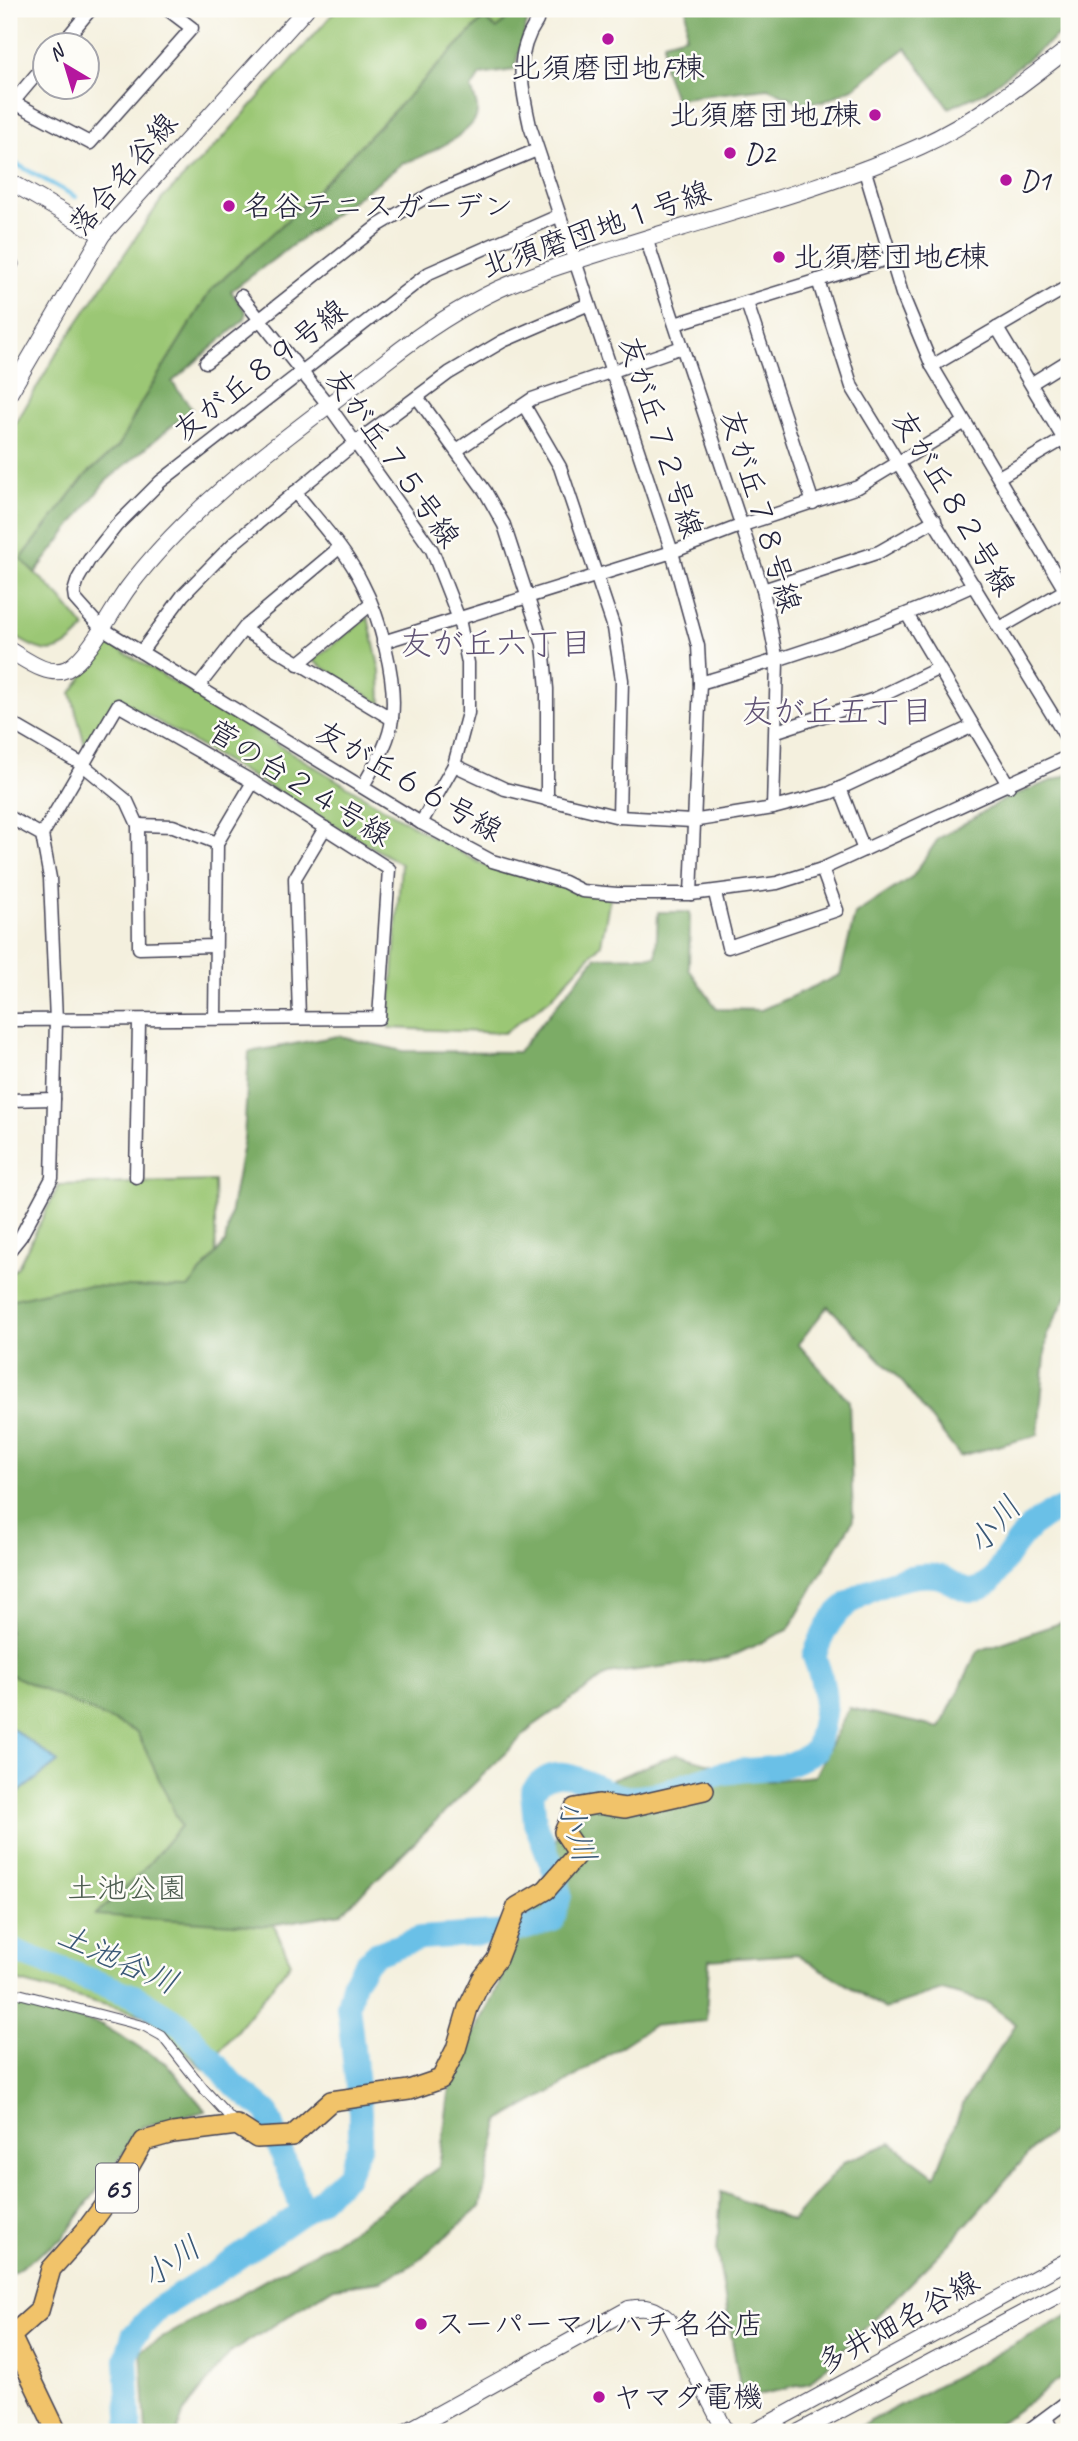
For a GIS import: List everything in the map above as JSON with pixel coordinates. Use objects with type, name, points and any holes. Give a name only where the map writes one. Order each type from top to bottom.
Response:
[{"type":"main road","name":"65","points":[[57,2432],[10,2336],[39,2311],[51,2269],[86,2230],[117,2188],[144,2141],[173,2133],[237,2125],[257,2138],[292,2136],[331,2101],[409,2090],[441,2079],[456,2049],[468,2008],[482,1979],[497,1959],[517,1907],[558,1877],[578,1853],[564,1832],[575,1808],[597,1804],[625,1808],[705,1790]]},
{"type":"street","points":[[72,32],[91,9]]},
{"type":"street","points":[[32,78],[11,101],[90,143],[192,28],[167,9]]},
{"type":"street","name":"落合名谷線","points":[[9,394],[102,235],[306,9]]},
{"type":"street","name":"友が丘７２号線","points":[[533,9],[537,21],[528,34],[519,68],[537,150],[558,216],[576,260],[671,552],[698,646],[700,683],[692,821],[691,894]]},
{"type":"street","name":"北須磨団地１号線","points":[[9,650],[46,670],[67,669],[82,656],[100,627],[156,554],[191,517],[328,406],[451,316],[496,290],[576,260],[864,168],[920,146],[977,118],[1069,48]]},
{"type":"street","points":[[206,362],[379,225],[430,194],[537,150]]},
{"type":"street","points":[[864,168],[890,258],[932,366],[1068,591],[1000,628]]},
{"type":"street","points":[[9,181],[102,235]]},
{"type":"street","name":"友が丘８９号線","points":[[100,627],[75,599],[74,592],[89,560],[116,526],[160,482],[429,273],[558,216]]},
{"type":"street","name":"友が丘７８号線","points":[[646,238],[763,590],[777,661],[773,808]]},
{"type":"street","points":[[675,324],[890,258]]},
{"type":"street","points":[[9,262],[12,264],[9,270]]},
{"type":"street","name":"友が丘８２号線","points":[[818,280],[852,387],[901,463],[1069,742]]},
{"type":"street","points":[[932,366],[1069,286]]},
{"type":"street","name":"友が丘７５号線","points":[[242,296],[328,406],[432,550],[459,619],[468,663],[468,713],[454,765],[421,823]]},
{"type":"street","points":[[747,303],[813,503]]},
{"type":"street","points":[[141,652],[183,595],[235,542],[355,443],[449,373],[503,341],[589,304]]},
{"type":"street","points":[[997,328],[1067,441],[999,477]]},
{"type":"street","points":[[457,450],[524,404],[611,369],[682,347]]},
{"type":"street","points":[[1032,383],[1069,360]]},
{"type":"street","points":[[417,397],[457,450],[504,525],[543,645],[546,678],[547,800]]},
{"type":"street","points":[[524,404],[560,467],[614,628],[622,680],[619,817]]},
{"type":"street","points":[[383,642],[671,552],[858,487],[965,422]]},
{"type":"street","points":[[295,492],[339,548],[362,583],[383,642],[391,682],[392,719],[379,756],[363,786]]},
{"type":"street","points":[[763,590],[879,552],[935,520]]},
{"type":"street","points":[[198,687],[244,629],[339,548]]},
{"type":"street","points":[[700,683],[777,661],[908,616],[974,585]]},
{"type":"street","points":[[298,663],[370,605]]},
{"type":"street","points":[[908,616],[937,669],[1009,786]]},
{"type":"street","name":"友が丘６６号線","points":[[100,627],[421,823],[492,861],[564,881],[582,891],[691,894],[777,883],[822,869],[1009,786],[1069,756]]},
{"type":"street","points":[[244,629],[392,719]]},
{"type":"street","points":[[777,730],[875,699],[937,669]]},
{"type":"street","name":"菅の台２４号線","points":[[9,1020],[139,1022],[215,1018],[379,1018],[389,869],[253,782],[118,705],[42,835]]},
{"type":"street","points":[[9,723],[83,765],[127,801],[138,825],[139,948],[215,946]]},
{"type":"street","points":[[454,765],[505,789],[619,817],[692,821],[773,808],[841,788],[973,726]]},
{"type":"street","points":[[215,1018],[217,843],[253,782]]},
{"type":"street","points":[[841,788],[864,850]]},
{"type":"street","points":[[9,817],[42,835],[50,878],[56,1021],[52,1178],[21,1236],[9,1251]]},
{"type":"street","points":[[138,825],[173,827],[217,843]]},
{"type":"street","points":[[299,1018],[295,878],[325,828]]},
{"type":"street","points":[[715,892],[728,947],[837,910],[822,869]]},
{"type":"street","points":[[136,1177],[139,1022]]},
{"type":"street","points":[[9,1100],[54,1099]]},
{"type":"street","points":[[9,1991],[144,2026],[162,2036],[203,2088],[237,2125]]},
{"type":"street","name":"多井畑名谷線","points":[[754,2432],[1069,2260]]},
{"type":"street","name":"多井畑名谷線","points":[[799,2432],[1069,2288]]},
{"type":"street","points":[[406,2432],[629,2309],[644,2307],[657,2310],[668,2320],[726,2432]]},
{"type":"street","points":[[1026,2432],[1069,2400]]},
{"type":"street","points":[[1046,2417],[1053,2432]]},
{"type":"green space","name":"名谷テニスガーデン","points":[[337,9],[516,9],[497,30],[484,18],[295,213],[211,290],[141,403],[119,446],[86,475],[21,559],[60,597],[85,628],[75,639],[57,650],[49,651],[31,646],[9,633],[9,435],[57,353],[162,199],[222,139]]},
{"type":"green space","points":[[516,9],[529,9],[530,12],[514,70],[480,75],[471,89],[477,113],[469,127],[441,147],[402,164],[231,291],[246,312],[245,319],[172,382],[192,409],[105,482],[35,573],[21,559],[86,475],[119,446],[141,403],[211,290],[295,213],[484,18],[497,29]]},
{"type":"green space","points":[[687,9],[1063,9],[1069,13],[1069,27],[985,92],[949,108],[906,48],[855,87],[823,102],[799,102],[768,88],[675,99],[664,68],[664,42],[686,36]]},
{"type":"green space","points":[[368,617],[380,671],[381,704],[313,661]]},
{"type":"green space","points":[[107,642],[430,836],[484,865],[610,898],[601,944],[550,999],[504,1033],[389,1028],[401,864],[116,697],[86,749],[71,693]]},
{"type":"green space","points":[[1069,774],[1069,1291],[1047,1335],[1038,1435],[960,1456],[903,1383],[828,1306],[798,1344],[849,1401],[853,1520],[788,1630],[728,1658],[608,1674],[533,1726],[342,1913],[265,1926],[95,1915],[139,1875],[181,1826],[137,1732],[9,1674],[9,1300],[73,1286],[188,1288],[225,1243],[244,1138],[249,1052],[338,1036],[403,1051],[518,1052],[596,957],[656,956],[658,912],[690,912],[689,969],[717,1009],[761,1010],[840,975],[855,914],[913,876],[938,839],[1007,798]]},
{"type":"green space","name":"土池公園","points":[[214,1181],[230,1829],[291,1963],[205,2070],[143,2015],[9,1979],[9,1275],[18,1267],[59,1185]]},
{"type":"green space","points":[[1069,1620],[1069,2119],[1038,2143],[950,2243],[810,2383],[742,2399],[717,2251],[721,2192],[792,2221],[844,2162],[891,2143],[935,2176],[964,2102],[1016,2024],[988,2003],[942,1990],[885,2009],[797,1954],[709,1960],[706,2021],[652,2026],[558,2088],[500,2120],[480,2207],[414,2264],[381,2281],[334,2287],[230,2353],[184,2412],[177,2432],[146,2432],[141,2350],[347,2234],[439,2167],[452,2072],[494,1996],[545,1875],[569,1797],[677,1754],[767,1781],[815,1776],[849,1708],[940,1728],[978,1651]]},
{"type":"green space","points":[[9,1999],[102,2025],[167,2064],[206,2111],[142,2127],[63,2238],[9,2275]]},
{"type":"green space","points":[[1069,2315],[1069,2373],[987,2432],[850,2432]]},
{"type":"water","points":[[9,1726],[58,1762],[9,1800]]},
{"type":"waterway","points":[[9,160],[76,197]]},
{"type":"waterway","name":"小川","points":[[130,2432],[126,2359],[133,2336],[159,2308],[220,2270],[319,2201],[348,2174],[360,2144],[360,2112],[348,2006],[354,1981],[367,1962],[376,1954],[420,1938],[512,1932],[553,1920],[560,1895],[558,1880],[535,1822],[532,1792],[543,1781],[554,1775],[565,1775],[614,1794],[640,1797],[713,1776],[780,1767],[802,1758],[816,1750],[824,1713],[824,1692],[814,1656],[828,1625],[841,1610],[873,1589],[924,1575],[942,1577],[969,1590],[981,1588],[992,1580],[1032,1526],[1049,1514],[1069,1507]]},
{"type":"waterway","name":"土池谷川","points":[[9,1949],[136,1997],[180,2024],[234,2085],[267,2112],[303,2211]]},
{"type":"place","name":"北須磨団地F棟","points":[[608,39]]},
{"type":"place","name":"北須磨団地I棟","points":[[875,115]]},
{"type":"place","name":"D2","points":[[730,153]]},
{"type":"place","name":"D1","points":[[1006,180]]},
{"type":"place","name":"名谷テニスガーデン","points":[[229,206]]},
{"type":"place","name":"北須磨団地E棟","points":[[779,257]]},
{"type":"place","name":"スーパーマルハチ名谷店","points":[[421,2324]]},
{"type":"place","name":"ヤマダ電機","points":[[599,2397]]},
{"type":"district","name":"友が丘六丁目","points":[[496,643]]},
{"type":"district","name":"友が丘五丁目","points":[[837,711]]}]
